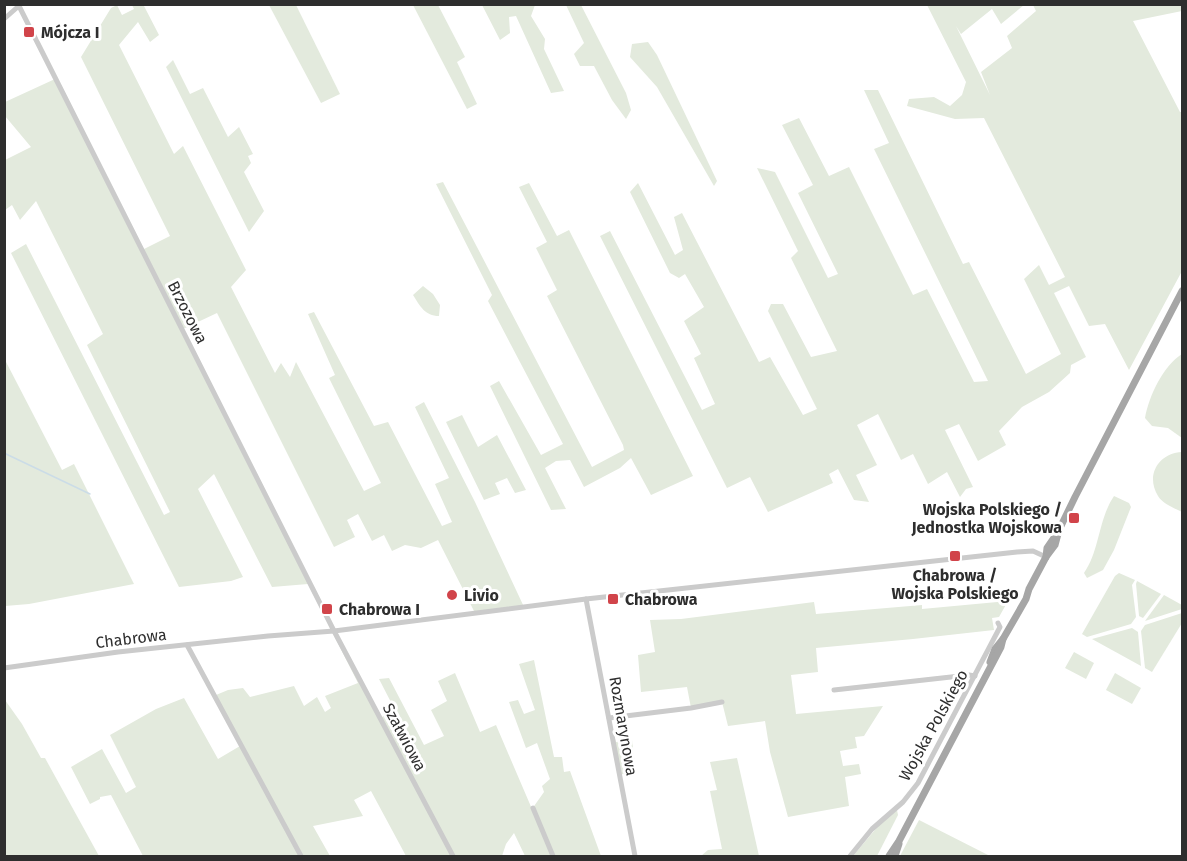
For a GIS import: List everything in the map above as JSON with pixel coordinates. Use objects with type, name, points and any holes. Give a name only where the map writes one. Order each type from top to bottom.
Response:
[{"type":"main road","name":"Wojska Polskiego","points":[[889,856],[1001,647],[1046,557],[1056,543],[1059,530],[1182,291]]},
{"type":"main road","name":"Wojska Polskiego","points":[[895,856],[899,841]]},
{"type":"street","points":[[4,19],[19,5]]},
{"type":"street","name":"Brzozowa","points":[[19,5],[334,631]]},
{"type":"street","name":"Chabrowa","points":[[4,668],[118,652],[334,631],[586,599],[1017,552],[1033,551],[1046,557]]},
{"type":"street","name":"Rozmarynowa","points":[[586,599],[635,856]]},
{"type":"street","name":"Wojska Polskiego","points":[[850,856],[872,829],[903,802],[918,783],[1000,627],[998,623]]},
{"type":"street","name":"Szałwiowa","points":[[334,631],[453,856]]},
{"type":"street","points":[[187,645],[301,856]]},
{"type":"street","points":[[834,690],[975,676]]},
{"type":"street","points":[[609,718],[722,702]]},
{"type":"street","points":[[533,808],[553,856]]},
{"type":"shaded area","points":[[117,5],[122,15],[134,9],[132,5],[146,5],[144,6],[159,35],[150,42],[138,22],[119,45],[174,154],[183,146],[246,270],[231,287],[275,373],[281,363],[290,377],[296,362],[364,491],[381,483],[329,378],[335,375],[308,314],[314,312],[374,426],[388,422],[442,526],[452,522],[435,484],[449,478],[415,407],[424,402],[475,502],[524,607],[475,613],[438,540],[421,548],[405,545],[392,551],[384,535],[372,541],[358,514],[347,520],[355,537],[334,547],[217,313],[183,329],[378,713],[382,717],[395,710],[379,679],[389,678],[424,745],[444,736],[431,710],[447,701],[438,681],[455,673],[480,732],[496,725],[532,809],[544,792],[542,786],[550,779],[537,743],[526,748],[509,702],[518,700],[524,714],[535,710],[519,664],[534,660],[554,757],[562,757],[564,772],[570,771],[601,856],[525,856],[514,833],[506,844],[502,856],[406,856],[371,791],[354,800],[363,816],[313,826],[330,856],[143,856],[111,795],[100,797],[90,804],[71,767],[102,749],[126,793],[136,787],[110,735],[156,709],[184,698],[218,759],[240,746],[216,695],[228,690],[243,688],[250,697],[294,686],[304,706],[317,697],[325,712],[331,708],[325,696],[358,683],[308,584],[272,587],[214,474],[198,489],[243,577],[231,581],[179,587],[11,253],[26,244],[164,515],[170,512],[87,345],[103,334],[36,201],[20,220],[12,205],[5,210],[5,160],[31,147],[5,116],[5,102],[55,79],[142,250],[170,236],[81,57],[111,8]]},
{"type":"shaded area","points":[[269,5],[296,5],[340,94],[321,103]]},
{"type":"shaded area","points":[[413,5],[438,5],[465,57],[457,62],[477,104],[467,109]]},
{"type":"shaded area","points":[[482,5],[535,5],[531,16],[545,39],[544,49],[564,91],[551,93],[516,16],[509,17],[510,33],[500,40]]},
{"type":"shaded area","points":[[566,5],[581,5],[626,93],[631,110],[626,119],[612,100],[594,66],[580,66],[574,54],[584,43]]},
{"type":"shaded area","points":[[927,5],[1024,5],[1001,24],[992,9],[961,34],[956,26],[990,95],[981,72],[1012,48],[1007,36],[1036,11],[1033,5],[1182,5],[1182,11],[1133,21],[1182,112],[1182,271],[1129,370],[1105,324],[1089,326],[1069,286],[1054,293],[1086,357],[1071,365],[1070,373],[1049,392],[1022,407],[999,431],[1006,445],[978,461],[959,424],[945,430],[973,487],[966,489],[960,497],[947,472],[928,484],[913,454],[901,460],[878,414],[857,425],[877,465],[856,475],[869,502],[854,500],[838,469],[829,474],[833,483],[768,512],[750,477],[727,488],[600,236],[610,231],[702,410],[715,404],[694,358],[701,354],[684,321],[704,307],[685,274],[679,278],[670,273],[630,192],[638,183],[675,255],[683,250],[674,217],[682,213],[759,362],[770,357],[803,415],[817,409],[768,311],[771,304],[783,304],[811,357],[837,351],[791,258],[798,251],[757,168],[775,172],[828,278],[838,274],[798,193],[813,185],[782,125],[799,118],[829,176],[849,167],[913,295],[927,289],[974,382],[988,381],[874,149],[889,143],[864,90],[878,90],[963,264],[969,262],[1026,374],[1061,354],[1024,279],[1039,265],[1049,285],[1065,277],[984,118],[955,119],[907,106],[909,99],[934,97],[950,106],[962,95],[966,82]]},
{"type":"shaded area","points":[[648,42],[657,55],[717,181],[714,186],[657,87],[630,57],[632,44]]},
{"type":"shaded area","points":[[173,60],[190,94],[203,88],[228,137],[239,127],[253,154],[248,156],[251,163],[244,172],[264,211],[249,232],[166,67]]},
{"type":"shaded area","points":[[443,182],[592,467],[624,450],[623,445],[547,296],[557,290],[536,248],[547,242],[519,187],[529,183],[557,236],[569,230],[693,476],[651,495],[631,458],[620,468],[584,487],[570,460],[556,461],[545,468],[566,509],[551,510],[490,386],[499,381],[541,455],[563,444],[488,301],[492,295],[436,184]]},
{"type":"shaded area","points":[[423,286],[433,294],[440,305],[439,316],[426,312],[413,295]]},
{"type":"shaded area","points":[[1182,354],[1182,438],[1168,428],[1152,426],[1145,418],[1158,382],[1175,359]]},
{"type":"shaded area","points":[[4,358],[62,470],[74,464],[134,584],[29,604],[5,606]]},
{"type":"shaded area","points":[[462,415],[478,447],[497,435],[526,490],[515,493],[507,478],[495,483],[500,494],[484,500],[446,422]]},
{"type":"shaded area","points":[[1182,452],[1182,512],[1160,499],[1154,488],[1153,480],[1156,467],[1161,461],[1174,453]]},
{"type":"shaded area","points":[[1114,496],[1129,503],[1131,507],[1114,550],[1103,570],[1087,578],[1084,573],[1093,555],[1105,515]]},
{"type":"shaded area","points":[[1119,573],[1135,580],[1132,585],[1136,617],[1131,624],[1087,637],[1082,634],[1115,576]]},
{"type":"shaded area","points":[[1137,581],[1161,594],[1143,618],[1139,616]]},
{"type":"shaded area","points":[[1164,595],[1182,605],[1182,609],[1145,621]]},
{"type":"shaded area","points":[[1008,601],[999,617],[992,618],[994,630],[816,648],[818,672],[791,675],[796,714],[883,706],[864,736],[855,737],[857,748],[840,751],[843,766],[859,764],[861,774],[845,777],[849,806],[788,817],[770,752],[765,721],[728,726],[722,702],[691,708],[687,687],[641,692],[638,655],[655,652],[650,620],[681,619],[814,602],[816,614],[922,605],[922,609]]},
{"type":"shaded area","points":[[1182,613],[1182,623],[1152,672],[1145,668],[1141,631],[1145,625]]},
{"type":"shaded area","points":[[1132,628],[1138,632],[1141,666],[1092,639]]},
{"type":"shaded area","points":[[1074,652],[1094,663],[1086,679],[1065,668]]},
{"type":"shaded area","points":[[1115,673],[1141,688],[1132,704],[1106,690]]},
{"type":"shaded area","points":[[5,700],[41,758],[45,758],[99,856],[5,856]]},
{"type":"shaded area","points":[[609,718],[616,742],[632,740],[636,772],[618,775]]},
{"type":"shaded area","points":[[737,758],[759,856],[701,856],[708,850],[722,849],[710,791],[717,790],[710,762]]},
{"type":"shaded area","points":[[897,810],[898,815],[877,856],[853,856],[879,825]]},
{"type":"shaded area","points":[[919,820],[921,821],[990,856],[900,856]]},
{"type":"waterway","points":[[4,453],[90,494]]},
{"type":"place","name":"Mójcza I","points":[[29,32]]},
{"type":"place","name":"Wojska Polskiego / Jednostka Wojskowa","points":[[1074,518]]},
{"type":"place","name":"Chabrowa / Wojska Polskiego","points":[[955,556]]},
{"type":"place","name":"Livio","points":[[452,595]]},
{"type":"place","name":"Chabrowa","points":[[613,599]]},
{"type":"place","name":"Chabrowa I","points":[[327,609]]}]
